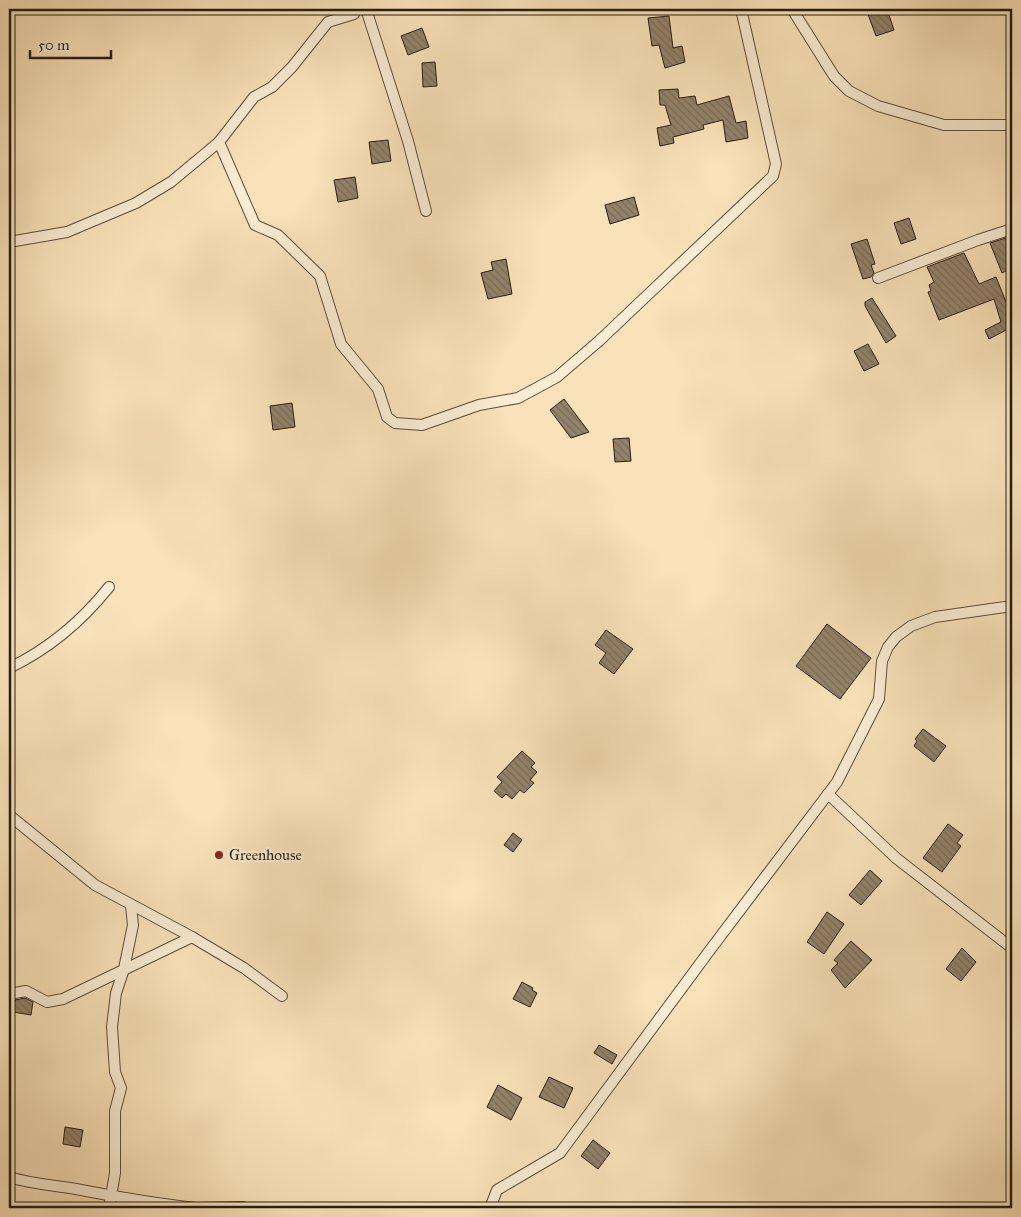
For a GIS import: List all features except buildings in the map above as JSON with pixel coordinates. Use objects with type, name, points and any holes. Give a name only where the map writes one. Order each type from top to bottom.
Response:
[{"type":"street","points":[[9,242],[67,232],[136,203],[171,182],[219,142],[254,97],[272,87],[302,57],[328,22],[354,14],[356,9]]},
{"type":"street","points":[[366,9],[408,141],[426,210]]},
{"type":"street","points":[[219,142],[255,225],[278,236],[320,276],[341,344],[378,389],[387,417],[395,423],[422,425],[479,405],[518,398],[557,377],[599,341],[773,176],[776,164],[742,9]]},
{"type":"street","points":[[792,9],[834,76],[849,91],[878,106],[944,126],[1012,125]]},
{"type":"street","points":[[878,278],[1012,229]]},
{"type":"street","points":[[9,668],[27,660],[77,624],[108,587]]},
{"type":"street","points":[[490,1208],[497,1190],[560,1153],[710,950],[838,782],[878,699],[882,661],[896,637],[911,626],[935,617],[1012,606]]},
{"type":"street","points":[[828,794],[896,858],[1012,948]]},
{"type":"street","points":[[9,815],[95,885],[192,937],[244,968],[282,996]]},
{"type":"street","points":[[109,1208],[115,1173],[115,1112],[121,1088],[115,1072],[112,1027],[116,993],[124,970],[133,925],[131,906]]},
{"type":"street","points":[[9,994],[26,991],[47,1002],[63,999],[192,937]]},
{"type":"street","points":[[9,1177],[26,1183],[75,1189],[111,1197],[198,1208],[243,1208]]},
{"type":"place","name":"Greenhouse","points":[[219,855]]}]
